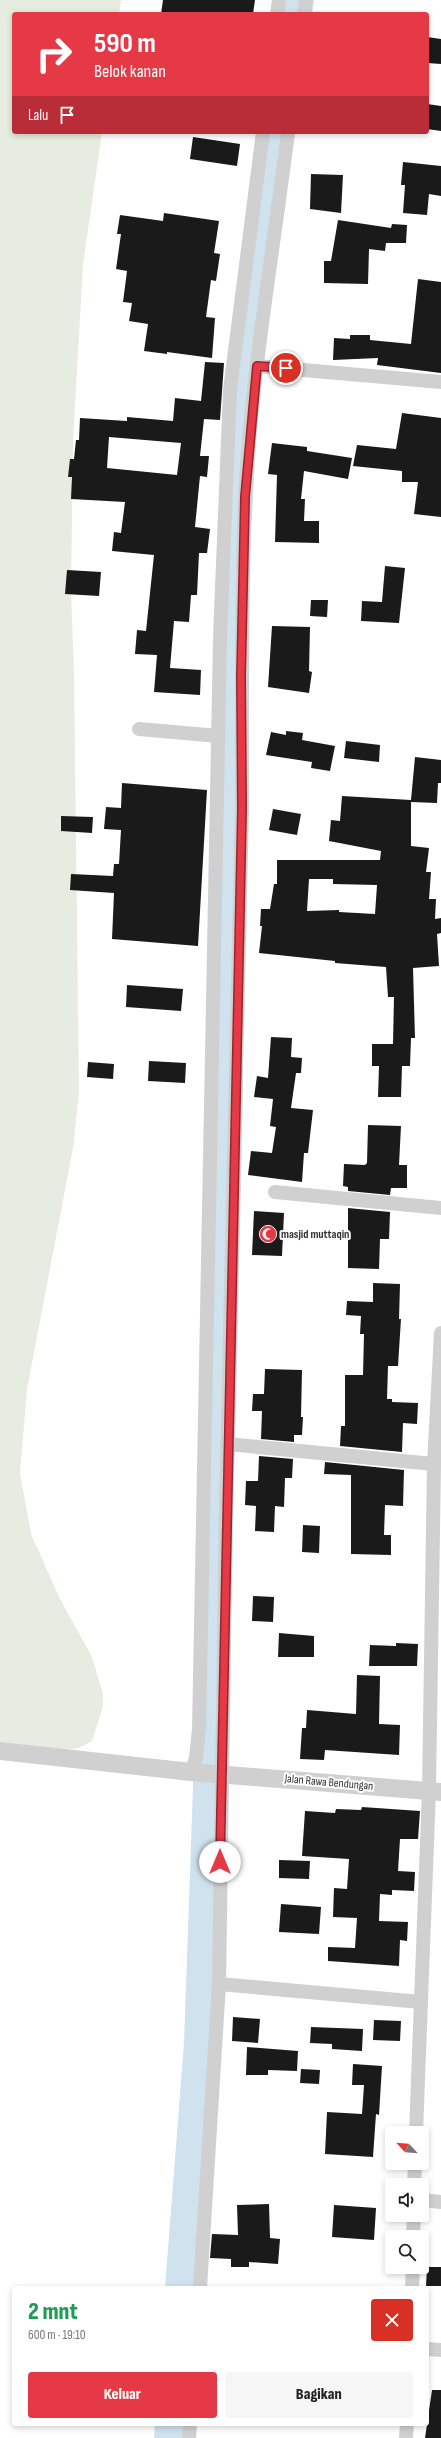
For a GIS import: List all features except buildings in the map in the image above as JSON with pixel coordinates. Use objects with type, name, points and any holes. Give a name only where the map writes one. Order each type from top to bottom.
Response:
[{"type":"street","points":[[277,12],[279,0]]},
{"type":"street","points":[[304,12],[306,0]]},
{"type":"street","points":[[194,1772],[199,1729],[218,736],[230,390],[263,134]]},
{"type":"street","points":[[200,2286],[219,1984],[219,1774],[242,809],[241,676],[245,497],[257,366],[288,134]]},
{"type":"street","points":[[257,366],[441,382]]},
{"type":"street","points":[[139,730],[218,736]]},
{"type":"street","points":[[275,1192],[441,1208]]},
{"type":"street","points":[[416,2126],[421,2002],[435,1791],[434,1464],[441,1333]]},
{"type":"street","points":[[227,1444],[434,1464]]},
{"type":"street","name":"Jalan Rawa Bendungan","points":[[0,1751],[194,1772],[435,1791]]},
{"type":"street","points":[[219,1984],[421,2002]]},
{"type":"street","points":[[429,2201],[441,2202]]},
{"type":"street","points":[[412,2286],[413,2274]]},
{"type":"street","points":[[429,2349],[441,2350]]},
{"type":"street","points":[[188,2438],[190,2426]]},
{"type":"street","points":[[406,2438],[407,2426]]},
{"type":"shaded area","points":[[0,0],[121,0],[119,12],[12,12],[12,134],[102,134],[83,265],[73,440],[71,591],[74,674],[79,1092],[73,1148],[27,1389],[20,1473],[31,1534],[59,1597],[92,1657],[103,1694],[103,1706],[92,1741],[79,1748],[66,1750],[0,1742]]},
{"type":"waterway","points":[[297,12],[299,0]]},
{"type":"waterway","points":[[180,2286],[199,2044],[221,1415],[228,1093],[227,984],[234,569],[245,371],[280,134]]},
{"type":"waterway","points":[[169,2438],[170,2426]]},
{"type":"place","name":"masjid muttaqin","points":[[268,1234]]},
{"type":"route","points":[[220,1862],[226,1508],[242,809],[241,676],[245,497],[257,366],[286,368]]}]
